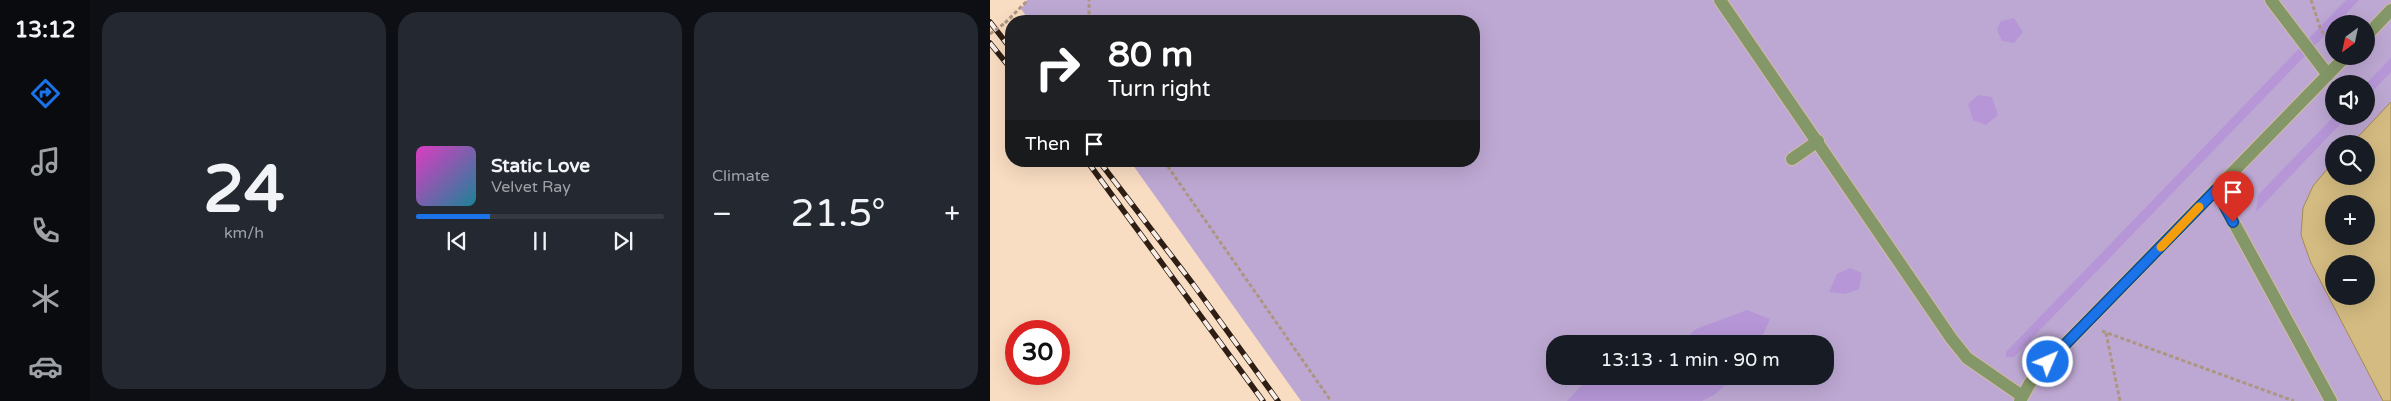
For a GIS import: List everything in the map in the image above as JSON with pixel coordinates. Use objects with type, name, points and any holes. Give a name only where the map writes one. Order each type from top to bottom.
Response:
[{"type":"street","points":[[1720,0],[1956,345],[1967,358],[2021,398],[2048,362],[2325,78]]},
{"type":"street","points":[[2271,0],[2328,75],[2337,65]]},
{"type":"street","points":[[2375,27],[2391,10]]},
{"type":"street","points":[[1792,159],[1818,141]]},
{"type":"street","points":[[2216,190],[2331,401]]},
{"type":"path","points":[[1019,0],[1021,8]]},
{"type":"path","points":[[1014,15],[1028,0]]},
{"type":"path","points":[[1089,0],[1089,15]]},
{"type":"path","points":[[2311,0],[2321,30],[2325,35]]},
{"type":"path","points":[[990,34],[1005,23]]},
{"type":"path","points":[[1168,167],[1331,401]]},
{"type":"path","points":[[2085,325],[2294,401]]},
{"type":"path","points":[[2106,333],[2120,401]]},
{"type":"shaded area","points":[[1027,0],[2391,0],[2391,401],[1301,401],[1134,167],[1480,167],[1480,15],[1026,15],[1021,9]]},
{"type":"shaded area","points":[[2346,0],[2359,0],[2345,15],[2332,15]]},
{"type":"shaded area","points":[[2014,18],[2023,32],[2014,43],[2002,41],[1997,30],[2001,21]]},
{"type":"shaded area","points":[[2325,22],[2325,35],[2014,357],[2006,357],[2006,352]]},
{"type":"shaded area","points":[[2391,58],[2391,72],[2375,89],[2375,75]]},
{"type":"shaded area","points":[[1978,95],[1992,97],[1998,115],[1986,125],[1973,120],[1968,104]]},
{"type":"shaded area","points":[[2325,125],[2339,125],[2330,135],[2325,135],[2325,140],[2256,212],[2258,195]]},
{"type":"shaded area","points":[[1850,268],[1862,273],[1859,289],[1845,294],[1829,292],[1837,274]]},
{"type":"shaded area","points":[[1747,310],[1770,319],[1763,335],[1689,335],[1696,329]]},
{"type":"shaded area","points":[[1582,385],[1726,385],[1714,395],[1702,401],[1567,401]]},
{"type":"building","points":[[2391,102],[2391,401],[2383,401],[2333,305],[2375,305],[2375,255],[2325,255],[2325,290],[2311,263],[2301,235],[2303,208],[2313,186],[2325,172],[2325,185],[2375,185],[2375,135],[2360,135],[2369,125],[2375,125],[2375,119]]},
{"type":"railway","points":[[990,22],[1005,41]]},
{"type":"railway","points":[[990,43],[1005,62]]},
{"type":"railway","points":[[1091,167],[1263,401]]},
{"type":"railway","points":[[1104,167],[1193,284],[1278,401]]},
{"type":"slow traffic","points":[[2161,247],[2199,207]]},
{"type":"route","points":[[2048,362],[2216,190],[2233,222]]}]
